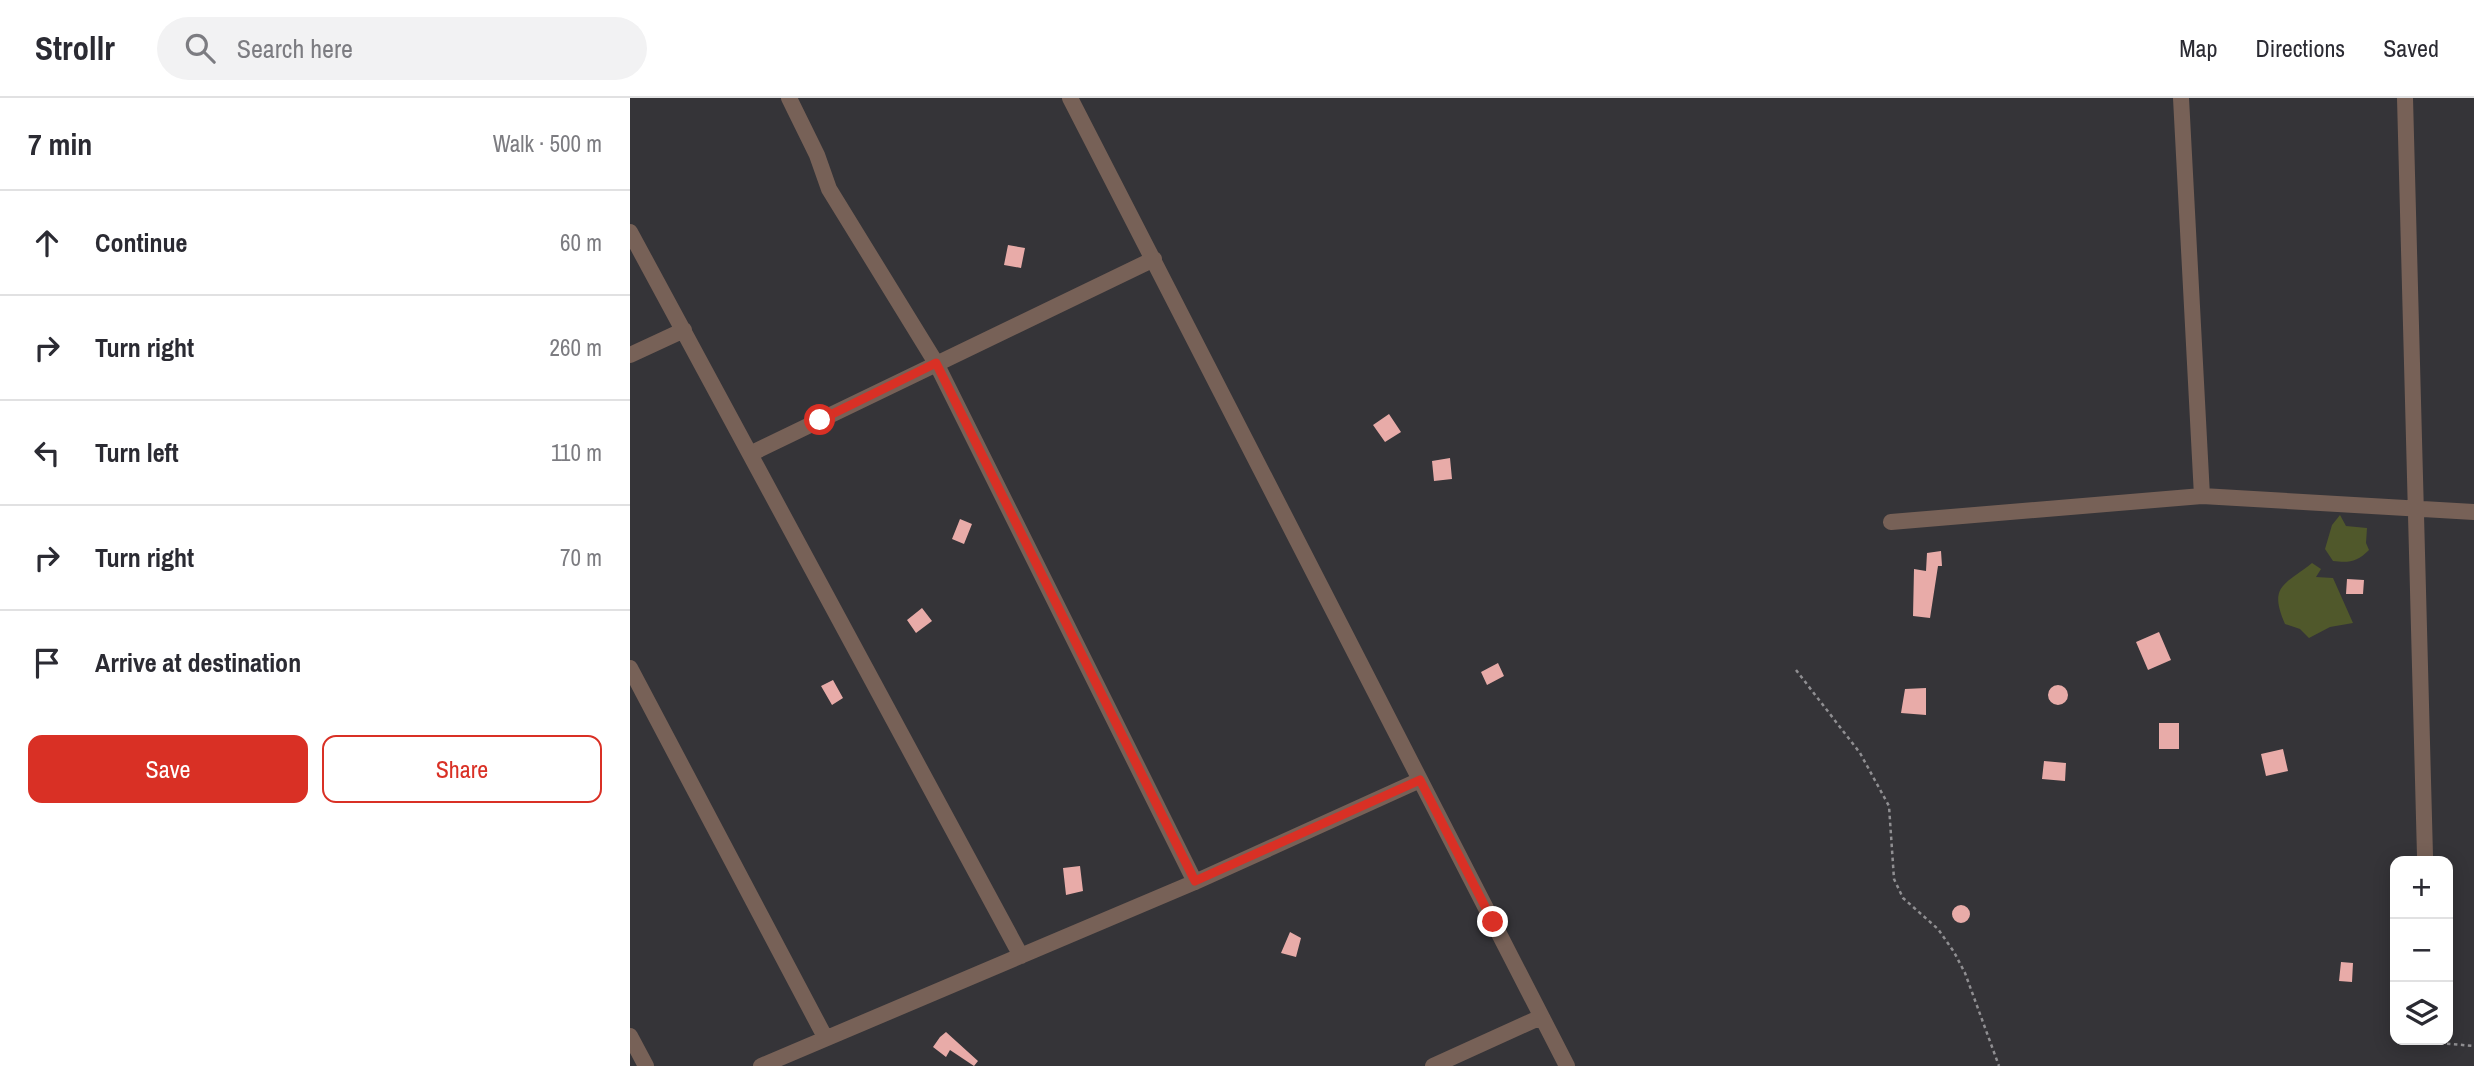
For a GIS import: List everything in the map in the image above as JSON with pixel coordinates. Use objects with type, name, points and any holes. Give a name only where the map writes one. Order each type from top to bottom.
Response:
[{"type":"street","points":[[789,98],[817,155],[830,189],[936,363],[1195,881]]},
{"type":"street","points":[[1070,98],[1567,1066]]},
{"type":"street","points":[[2181,98],[2202,496]]},
{"type":"street","points":[[2405,98],[2425,856]]},
{"type":"street","points":[[630,232],[1021,956]]},
{"type":"street","points":[[750,454],[1154,259]]},
{"type":"street","points":[[630,355],[684,330]]},
{"type":"street","points":[[1891,522],[2202,496],[2474,512]]},
{"type":"street","points":[[630,668],[825,1037]]},
{"type":"street","points":[[761,1066],[1195,881],[1420,780]]},
{"type":"street","points":[[1433,1066],[1541,1017]]},
{"type":"street","points":[[630,1036],[646,1066]]},
{"type":"path","points":[[1796,670],[1860,753],[1889,806],[1894,879],[1903,898],[1938,929],[1954,952],[1965,973],[1999,1066]]},
{"type":"path","points":[[2453,1044],[2474,1046]]},
{"type":"green space","points":[[2340,515],[2346,526],[2367,528],[2366,543],[2369,550],[2352,561],[2333,561],[2325,549],[2332,525]]},
{"type":"green space","points":[[2312,563],[2321,569],[2316,577],[2333,578],[2353,623],[2330,627],[2309,638],[2300,629],[2285,624],[2278,601],[2282,587]]},
{"type":"building","points":[[1008,245],[1025,248],[1021,268],[1004,265]]},
{"type":"building","points":[[1389,414],[1401,432],[1385,442],[1373,425]]},
{"type":"building","points":[[1450,458],[1452,479],[1434,481],[1432,461]]},
{"type":"building","points":[[960,519],[972,524],[964,544],[952,539]]},
{"type":"building","points":[[1941,551],[1942,566],[1938,566],[1930,618],[1913,616],[1914,569],[1926,571],[1927,553]]},
{"type":"building","points":[[2347,579],[2364,580],[2363,594],[2346,594]]},
{"type":"building","points":[[922,608],[932,621],[916,633],[907,620]]},
{"type":"building","points":[[2159,632],[2171,660],[2148,670],[2136,642]]},
{"type":"building","points":[[1498,663],[1504,676],[1487,685],[1481,672]]},
{"type":"building","points":[[833,680],[843,698],[832,705],[821,686]]},
{"type":"building","points":[[2058,685],[2065,688],[2068,695],[2065,702],[2058,705],[2051,702],[2048,695],[2051,688]]},
{"type":"building","points":[[1926,688],[1926,715],[1901,713],[1905,689]]},
{"type":"building","points":[[2159,723],[2179,723],[2179,749],[2159,749]]},
{"type":"building","points":[[2283,749],[2288,771],[2266,776],[2261,754]]},
{"type":"building","points":[[2044,761],[2066,763],[2065,781],[2042,779]]},
{"type":"building","points":[[1080,866],[1083,891],[1066,895],[1063,868]]},
{"type":"building","points":[[1961,905],[1969,910],[1970,914],[1965,922],[1961,923],[1953,918],[1952,914],[1957,906]]},
{"type":"building","points":[[1290,932],[1301,938],[1296,957],[1281,953]]},
{"type":"building","points":[[2341,962],[2353,963],[2352,982],[2339,981]]},
{"type":"building","points":[[946,1032],[978,1061],[974,1066],[950,1050],[946,1057],[933,1047]]},
{"type":"route","points":[[820,420],[936,363],[1195,881],[1420,780],[1493,922]]}]
